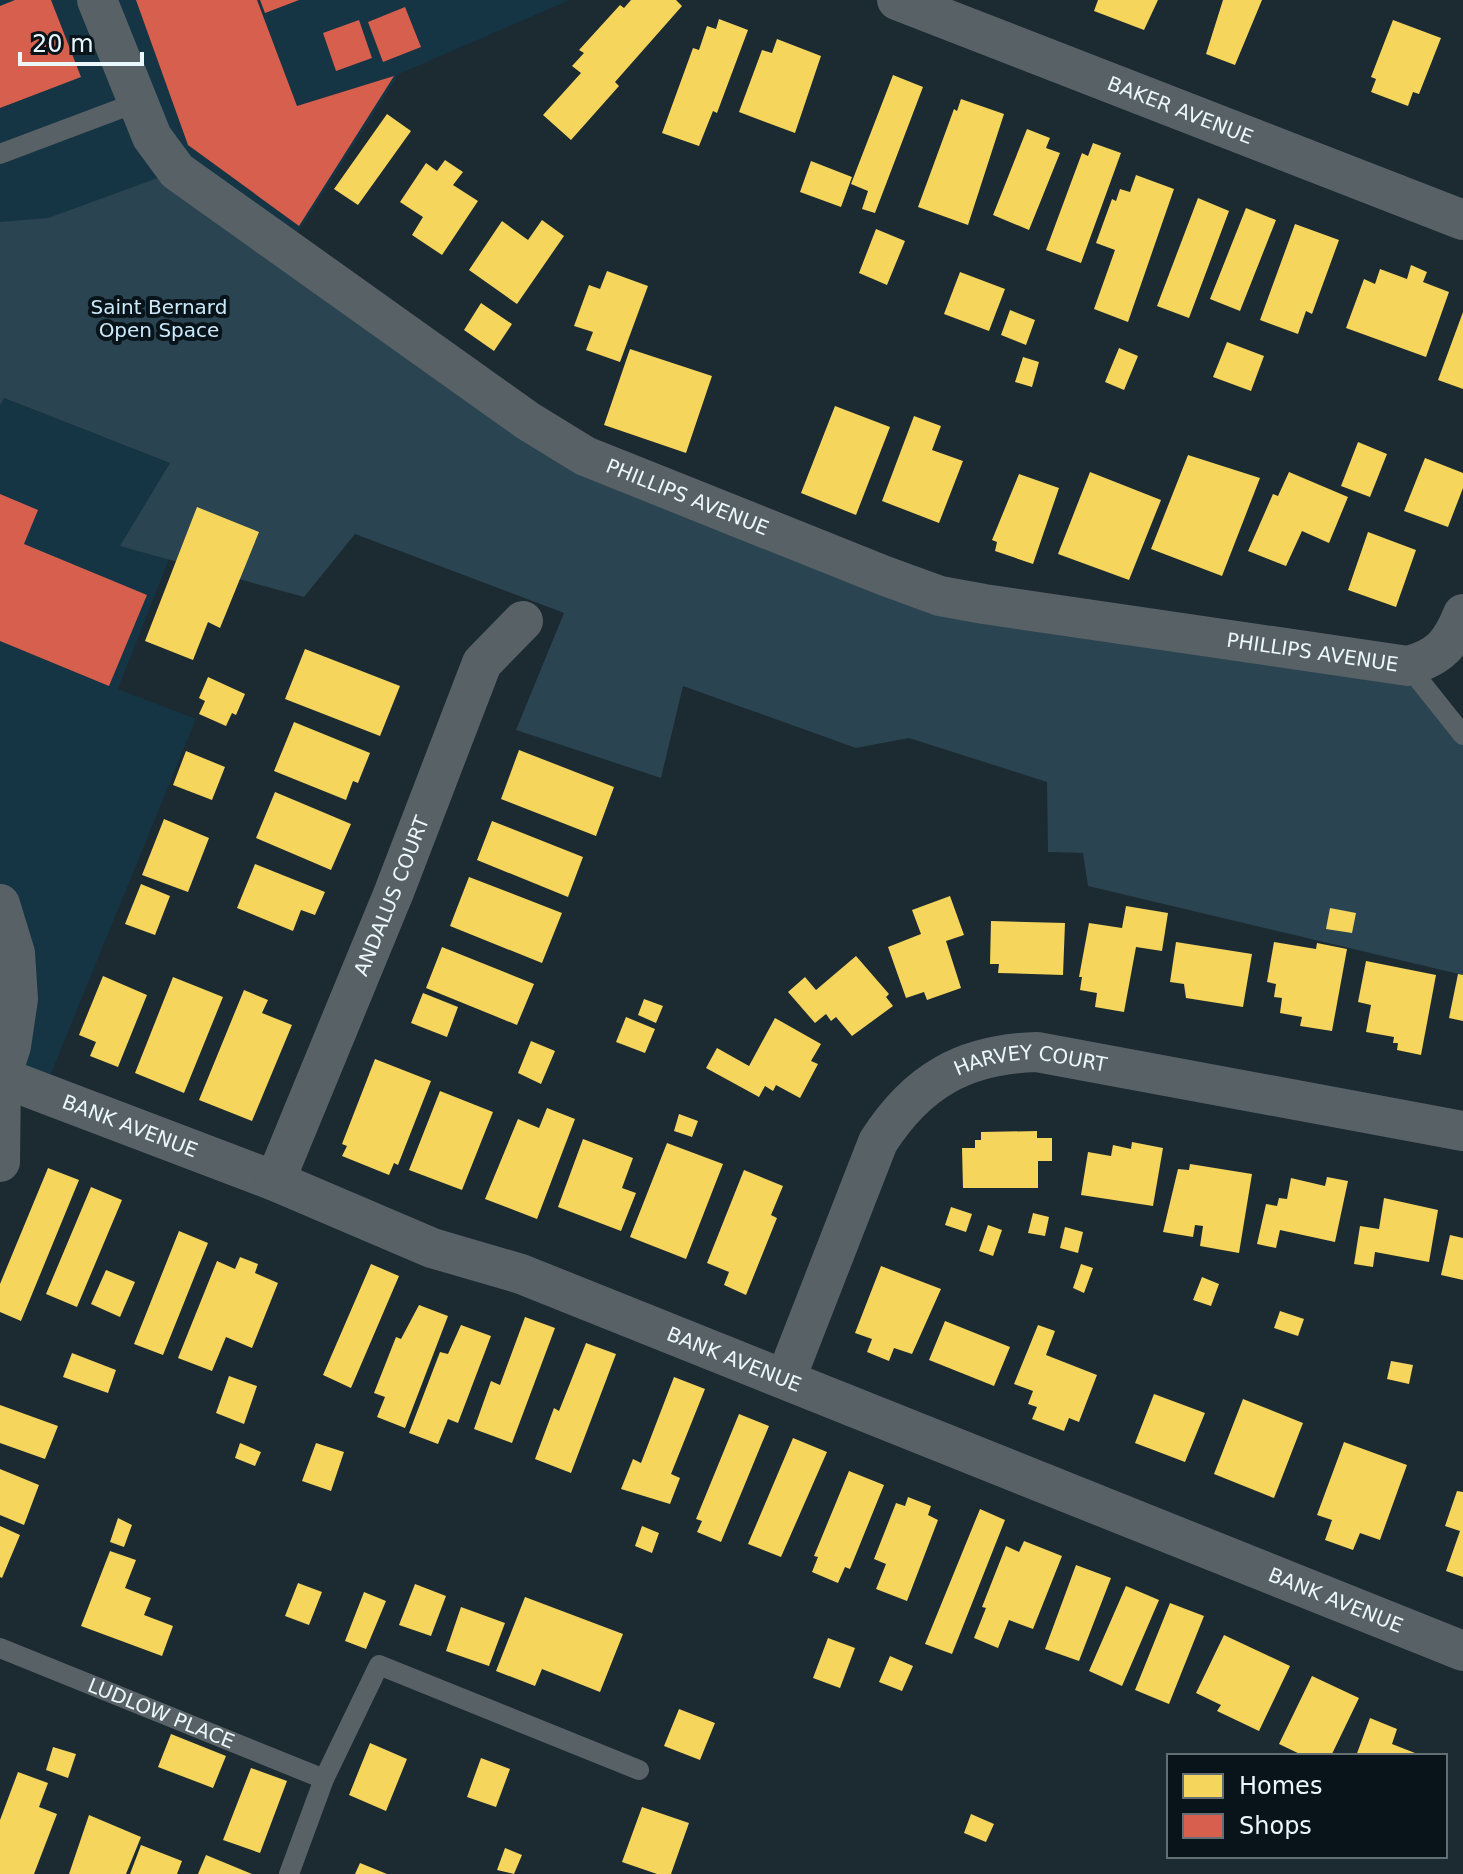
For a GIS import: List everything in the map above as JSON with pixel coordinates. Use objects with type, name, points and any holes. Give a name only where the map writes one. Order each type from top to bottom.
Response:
[{"type":"street","name":"PHILLIPS AVENUE","points":[[97,0],[152,137],[177,171],[528,421],[585,456],[940,596],[1408,666],[1431,659],[1458,626]]},
{"type":"street","name":"BAKER AVENUE","points":[[922,4],[1463,220]]},
{"type":"street","name":"ANDALUS COURT","points":[[275,1181],[383,920],[482,663],[523,621]]},
{"type":"street","points":[[0,904],[15,953],[18,999],[11,1046],[1,1077],[0,1162]]},
{"type":"street","name":"HARVEY COURT","points":[[786,1378],[878,1142],[896,1114],[920,1090],[948,1071],[1004,1053],[1037,1052],[1463,1131]]},
{"type":"street","name":"BANK AVENUE","points":[[1,1077],[275,1181],[432,1248],[521,1274],[786,1378],[1463,1651]]},
{"type":"lane","points":[[0,154],[138,102]]},
{"type":"lane","points":[[1408,666],[1463,735]]},
{"type":"lane","name":"LUDLOW PLACE","points":[[0,1648],[324,1779]]},
{"type":"lane","points":[[289,1874],[324,1779],[379,1665],[639,1770]]},
{"type":"shaded area","points":[[0,0],[570,0],[399,74],[287,250],[0,236]]},
{"type":"shaded area","points":[[3,398],[202,475],[118,689],[196,719],[43,1093],[2,1077],[0,1162],[0,405]]},
{"type":"green space","name":"Saint Bernard Open Space","points":[[177,171],[528,421],[885,576],[1408,666],[1463,735],[1463,975],[1088,886],[1083,853],[1048,852],[1047,782],[909,738],[856,748],[683,686],[661,778],[516,730],[564,613],[355,534],[304,597],[120,546],[170,463],[4,398],[0,405],[0,222],[48,218]]},
{"type":"building: Homes","points":[[631,0],[676,0],[682,6],[615,82],[619,86],[571,140],[543,115],[581,73],[572,66],[584,53],[579,50],[620,5],[624,8]]},
{"type":"building: Homes","points":[[1098,0],[1158,0],[1144,30],[1094,11]]},
{"type":"building: Homes","points":[[1223,0],[1262,0],[1235,65],[1206,54]]},
{"type":"building: Homes","points":[[719,19],[748,30],[717,113],[713,111],[699,146],[662,133],[693,48],[699,50],[707,26],[716,29]]},
{"type":"building: Homes","points":[[1393,20],[1441,38],[1419,94],[1413,92],[1408,106],[1371,92],[1376,79],[1371,77]]},
{"type":"building: Homes","points":[[777,39],[821,56],[795,133],[739,112],[762,50],[772,53]]},
{"type":"building: Homes","points":[[893,75],[923,87],[875,213],[862,209],[868,191],[851,184]]},
{"type":"building: Homes","points":[[961,99],[1004,114],[968,225],[918,207],[954,109],[957,111]]},
{"type":"building: Homes","points":[[387,114],[411,131],[358,205],[334,189]]},
{"type":"building: Homes","points":[[1027,129],[1050,138],[1046,148],[1060,153],[1029,230],[993,215]]},
{"type":"building: Homes","points":[[1093,143],[1121,153],[1081,263],[1046,250],[1082,153],[1088,156]]},
{"type":"building: Homes","points":[[445,160],[463,172],[453,185],[478,201],[442,255],[412,235],[423,217],[400,202],[426,163],[437,171]]},
{"type":"building: Homes","points":[[811,161],[852,177],[841,207],[800,192]]},
{"type":"building: Homes","points":[[1136,175],[1174,189],[1128,322],[1094,309],[1115,250],[1096,243],[1112,199],[1116,201],[1120,189],[1130,192]]},
{"type":"building: Homes","points":[[1198,198],[1229,211],[1189,318],[1157,306]]},
{"type":"building: Homes","points":[[1246,208],[1276,220],[1240,311],[1210,299]]},
{"type":"building: Homes","points":[[542,220],[564,236],[517,304],[469,270],[502,221],[528,240]]},
{"type":"building: Homes","points":[[1295,224],[1339,240],[1312,314],[1306,311],[1298,334],[1260,320]]},
{"type":"building: Homes","points":[[876,229],[905,241],[887,285],[859,273]]},
{"type":"building: Homes","points":[[1411,265],[1427,272],[1423,282],[1449,292],[1426,357],[1346,328],[1364,279],[1375,284],[1380,269],[1407,279]]},
{"type":"building: Homes","points":[[607,271],[648,286],[620,362],[586,350],[593,332],[574,326],[589,285],[600,289]]},
{"type":"building: Homes","points":[[960,272],[1005,289],[989,331],[944,314]]},
{"type":"building: Homes","points":[[481,303],[512,324],[494,351],[464,330]]},
{"type":"building: Homes","points":[[1010,310],[1035,320],[1026,345],[1001,335]]},
{"type":"building: Homes","points":[[1463,312],[1463,389],[1438,380]]},
{"type":"building: Homes","points":[[1227,342],[1264,356],[1251,391],[1213,377]]},
{"type":"building: Homes","points":[[1119,348],[1138,356],[1124,390],[1105,382]]},
{"type":"building: Homes","points":[[630,349],[712,376],[686,453],[604,425]]},
{"type":"building: Homes","points":[[1023,357],[1039,362],[1032,387],[1015,382]]},
{"type":"building: Homes","points":[[835,406],[890,427],[856,515],[801,493]]},
{"type":"building: Homes","points":[[914,416],[941,426],[932,450],[963,461],[939,523],[882,501]]},
{"type":"building: Homes","points":[[1358,442],[1387,454],[1370,497],[1341,486]]},
{"type":"building: Homes","points":[[1188,455],[1260,478],[1222,576],[1151,549]]},
{"type":"building: Homes","points":[[1425,458],[1463,473],[1463,488],[1448,527],[1404,511]]},
{"type":"building: Homes","points":[[1090,472],[1161,500],[1129,580],[1058,554]]},
{"type":"building: Homes","points":[[1289,472],[1348,497],[1329,543],[1302,531],[1286,566],[1248,551],[1273,494],[1278,496]]},
{"type":"building: Homes","points":[[1019,474],[1059,488],[1033,564],[995,551],[997,542],[992,540]]},
{"type":"building: Homes","points":[[197,507],[259,532],[220,628],[208,622],[193,660],[145,641]]},
{"type":"building: Homes","points":[[1368,532],[1416,550],[1396,607],[1348,590]]},
{"type":"building: Homes","points":[[305,649],[400,686],[380,736],[285,699]]},
{"type":"building: Homes","points":[[208,677],[245,694],[236,715],[232,713],[226,726],[199,714],[205,701],[199,698]]},
{"type":"building: Homes","points":[[294,722],[370,753],[358,783],[353,781],[346,800],[274,771]]},
{"type":"building: Homes","points":[[519,750],[614,787],[596,836],[501,799]]},
{"type":"building: Homes","points":[[186,751],[225,767],[212,800],[173,785]]},
{"type":"building: Homes","points":[[275,792],[351,824],[331,870],[256,838]]},
{"type":"building: Homes","points":[[164,819],[209,838],[188,892],[142,875]]},
{"type":"building: Homes","points":[[492,821],[583,857],[568,897],[477,860]]},
{"type":"building: Homes","points":[[255,864],[325,892],[315,915],[301,910],[293,931],[237,908]]},
{"type":"building: Homes","points":[[469,877],[562,913],[542,963],[450,926]]},
{"type":"building: Homes","points":[[141,884],[170,896],[155,935],[125,924]]},
{"type":"building: Homes","points":[[950,896],[964,935],[946,941],[961,988],[927,1000],[924,992],[906,998],[888,947],[921,934],[912,910]]},
{"type":"building: Homes","points":[[1126,906],[1168,913],[1162,951],[1136,947],[1124,1012],[1095,1007],[1097,993],[1080,990],[1082,977],[1079,977],[1089,923],[1122,928]]},
{"type":"building: Homes","points":[[1330,908],[1356,913],[1352,933],[1326,929]]},
{"type":"building: Homes","points":[[991,921],[1065,923],[1063,975],[998,973],[999,964],[990,964]]},
{"type":"building: Homes","points":[[1176,942],[1252,954],[1243,1007],[1186,998],[1184,984],[1170,982]]},
{"type":"building: Homes","points":[[1274,942],[1316,949],[1317,943],[1347,949],[1332,1031],[1300,1026],[1302,1017],[1280,1013],[1282,998],[1274,997],[1276,984],[1267,982]]},
{"type":"building: Homes","points":[[442,947],[534,984],[517,1025],[426,988]]},
{"type":"building: Homes","points":[[856,956],[889,994],[886,997],[893,1006],[852,1036],[836,1017],[831,1021],[826,1014],[815,1023],[788,992],[805,977],[816,990]]},
{"type":"building: Homes","points":[[1366,961],[1436,975],[1421,1055],[1397,1050],[1398,1043],[1393,1043],[1394,1037],[1366,1032],[1371,1005],[1358,1002]]},
{"type":"building: Homes","points":[[1458,974],[1463,975],[1463,1021],[1449,1018]]},
{"type":"building: Homes","points":[[103,976],[147,995],[118,1067],[90,1056],[96,1042],[79,1035]]},
{"type":"building: Homes","points":[[173,977],[223,997],[184,1093],[135,1073]]},
{"type":"building: Homes","points":[[244,990],[268,1000],[262,1013],[292,1025],[252,1121],[199,1100]]},
{"type":"building: Homes","points":[[423,993],[458,1007],[447,1037],[411,1023]]},
{"type":"building: Homes","points":[[644,999],[663,1006],[656,1023],[638,1015]]},
{"type":"building: Homes","points":[[626,1017],[655,1029],[645,1053],[616,1042]]},
{"type":"building: Homes","points":[[775,1018],[821,1044],[811,1061],[818,1064],[800,1098],[776,1085],[773,1091],[765,1086],[759,1097],[706,1068],[717,1048],[749,1066]]},
{"type":"building: Homes","points":[[531,1041],[555,1051],[541,1084],[518,1073]]},
{"type":"building: Homes","points":[[375,1059],[431,1081],[398,1165],[394,1163],[389,1175],[342,1156],[347,1146],[342,1144]]},
{"type":"building: Homes","points":[[440,1091],[493,1112],[462,1190],[409,1170]]},
{"type":"building: Homes","points":[[547,1108],[575,1119],[537,1219],[485,1199],[518,1119],[539,1128]]},
{"type":"building: Homes","points":[[679,1114],[698,1121],[692,1137],[674,1131]]},
{"type":"building: Homes","points":[[1037,1131],[1037,1138],[1052,1138],[1052,1161],[1038,1161],[1038,1188],[963,1188],[962,1148],[975,1148],[975,1140],[981,1140],[981,1132]]},
{"type":"building: Homes","points":[[583,1139],[633,1158],[622,1188],[636,1193],[621,1231],[558,1207]]},
{"type":"building: Homes","points":[[1132,1142],[1163,1148],[1153,1206],[1081,1195],[1088,1152],[1111,1156],[1113,1145],[1131,1149]]},
{"type":"building: Homes","points":[[667,1143],[723,1164],[686,1259],[630,1237]]},
{"type":"building: Homes","points":[[1190,1164],[1252,1174],[1239,1253],[1200,1246],[1203,1226],[1195,1225],[1193,1237],[1163,1232],[1178,1169],[1189,1170]]},
{"type":"building: Homes","points":[[48,1168],[79,1180],[21,1321],[0,1312],[0,1284]]},
{"type":"building: Homes","points":[[744,1170],[783,1186],[771,1215],[777,1218],[746,1295],[724,1285],[729,1272],[707,1263]]},
{"type":"building: Homes","points":[[1327,1177],[1348,1181],[1335,1242],[1280,1230],[1276,1248],[1257,1244],[1266,1204],[1277,1206],[1279,1198],[1287,1199],[1291,1178],[1325,1186]]},
{"type":"building: Homes","points":[[91,1187],[122,1200],[77,1307],[46,1294]]},
{"type":"building: Homes","points":[[1384,1198],[1438,1210],[1429,1262],[1375,1252],[1373,1267],[1354,1264],[1360,1226],[1379,1229]]},
{"type":"building: Homes","points":[[951,1207],[972,1214],[966,1232],[945,1225]]},
{"type":"building: Homes","points":[[1033,1213],[1049,1217],[1045,1236],[1028,1233]]},
{"type":"building: Homes","points":[[988,1225],[1002,1230],[993,1256],[979,1251]]},
{"type":"building: Homes","points":[[1065,1227],[1083,1232],[1078,1253],[1060,1248]]},
{"type":"building: Homes","points":[[179,1231],[208,1243],[163,1355],[134,1344]]},
{"type":"building: Homes","points":[[1450,1235],[1463,1238],[1463,1280],[1441,1275]]},
{"type":"building: Homes","points":[[240,1257],[258,1264],[255,1273],[278,1283],[252,1348],[226,1337],[212,1371],[178,1358],[217,1261],[235,1269]]},
{"type":"building: Homes","points":[[371,1264],[399,1276],[351,1388],[323,1375]]},
{"type":"building: Homes","points":[[1081,1264],[1093,1268],[1084,1293],[1073,1288]]},
{"type":"building: Homes","points":[[881,1266],[941,1289],[912,1354],[894,1348],[889,1361],[867,1352],[872,1339],[855,1333]]},
{"type":"building: Homes","points":[[106,1270],[135,1282],[120,1317],[91,1304]]},
{"type":"building: Homes","points":[[1202,1277],[1219,1284],[1211,1306],[1193,1300]]},
{"type":"building: Homes","points":[[419,1305],[448,1316],[405,1428],[377,1417],[385,1397],[374,1393],[396,1337],[401,1339]]},
{"type":"building: Homes","points":[[1280,1311],[1304,1319],[1298,1336],[1274,1328]]},
{"type":"building: Homes","points":[[525,1317],[555,1328],[512,1443],[474,1429],[491,1381],[500,1385]]},
{"type":"building: Homes","points":[[945,1321],[1010,1347],[994,1386],[929,1360]]},
{"type":"building: Homes","points":[[461,1325],[491,1336],[458,1423],[448,1419],[438,1444],[409,1433],[440,1352],[448,1354]]},
{"type":"building: Homes","points":[[1038,1325],[1055,1331],[1046,1355],[1097,1375],[1079,1422],[1069,1418],[1064,1431],[1032,1419],[1037,1407],[1028,1404],[1033,1391],[1014,1384]]},
{"type":"building: Homes","points":[[586,1343],[616,1354],[571,1473],[535,1459],[554,1408],[559,1411]]},
{"type":"building: Homes","points":[[72,1353],[116,1370],[108,1393],[63,1377]]},
{"type":"building: Homes","points":[[1391,1361],[1413,1365],[1409,1384],[1387,1379]]},
{"type":"building: Homes","points":[[229,1376],[257,1386],[244,1424],[216,1413]]},
{"type":"building: Homes","points":[[674,1377],[705,1389],[671,1474],[680,1478],[670,1504],[621,1489],[633,1459],[641,1463]]},
{"type":"building: Homes","points":[[1154,1394],[1205,1413],[1185,1462],[1135,1443]]},
{"type":"building: Homes","points":[[1243,1399],[1303,1423],[1274,1498],[1214,1474]]},
{"type":"building: Homes","points":[[0,1405],[58,1426],[45,1459],[0,1443]]},
{"type":"building: Homes","points":[[739,1414],[769,1426],[721,1542],[697,1532],[702,1521],[696,1519]]},
{"type":"building: Homes","points":[[793,1438],[827,1452],[781,1557],[748,1544]]},
{"type":"building: Homes","points":[[1344,1442],[1407,1465],[1380,1540],[1360,1533],[1353,1550],[1325,1540],[1332,1520],[1317,1515]]},
{"type":"building: Homes","points":[[240,1443],[261,1452],[255,1466],[235,1458]]},
{"type":"building: Homes","points":[[316,1443],[344,1452],[331,1491],[302,1481]]},
{"type":"building: Homes","points":[[0,1469],[39,1485],[24,1525],[0,1515]]},
{"type":"building: Homes","points":[[849,1471],[884,1485],[850,1569],[845,1567],[838,1583],[812,1572],[818,1557],[814,1556]]},
{"type":"building: Homes","points":[[1457,1491],[1463,1492],[1463,1577],[1446,1571],[1460,1531],[1445,1526]]},
{"type":"building: Homes","points":[[908,1497],[931,1506],[928,1515],[938,1520],[907,1601],[876,1589],[886,1564],[874,1559],[896,1503],[905,1506]]},
{"type":"building: Homes","points":[[980,1509],[1005,1520],[952,1654],[925,1644]]},
{"type":"building: Homes","points":[[118,1518],[132,1525],[124,1547],[110,1542]]},
{"type":"building: Homes","points":[[0,1526],[20,1535],[2,1578],[0,1577]]},
{"type":"building: Homes","points":[[642,1526],[659,1533],[652,1553],[635,1546]]},
{"type":"building: Homes","points":[[1024,1541],[1062,1556],[1033,1629],[1009,1620],[998,1648],[974,1638],[986,1608],[982,1607],[1006,1546],[1019,1552]]},
{"type":"building: Homes","points":[[110,1551],[136,1560],[125,1588],[151,1598],[144,1615],[173,1626],[162,1656],[81,1626]]},
{"type":"building: Homes","points":[[1076,1565],[1111,1578],[1079,1661],[1045,1649]]},
{"type":"building: Homes","points":[[298,1583],[322,1592],[309,1625],[285,1616]]},
{"type":"building: Homes","points":[[415,1584],[446,1596],[431,1636],[399,1625]]},
{"type":"building: Homes","points":[[1126,1586],[1159,1600],[1122,1686],[1089,1671]]},
{"type":"building: Homes","points":[[364,1592],[386,1601],[366,1649],[345,1641]]},
{"type":"building: Homes","points":[[525,1597],[623,1634],[600,1692],[542,1669],[535,1686],[496,1671]]},
{"type":"building: Homes","points":[[1170,1603],[1204,1616],[1169,1704],[1135,1690]]},
{"type":"building: Homes","points":[[461,1607],[505,1623],[489,1666],[446,1651]]},
{"type":"building: Homes","points":[[1224,1635],[1290,1666],[1259,1731],[1217,1711],[1221,1705],[1196,1693]]},
{"type":"building: Homes","points":[[828,1638],[855,1648],[840,1688],[813,1678]]},
{"type":"building: Homes","points":[[890,1656],[913,1666],[902,1691],[879,1682]]},
{"type":"building: Homes","points":[[1312,1676],[1359,1698],[1332,1754],[1300,1754],[1279,1744]]},
{"type":"building: Homes","points":[[679,1709],[715,1723],[700,1760],[664,1746]]},
{"type":"building: Homes","points":[[1370,1718],[1397,1729],[1392,1744],[1415,1753],[1415,1754],[1357,1754]]},
{"type":"building: Homes","points":[[171,1734],[226,1756],[213,1788],[158,1767]]},
{"type":"building: Homes","points":[[370,1743],[407,1759],[386,1811],[349,1795]]},
{"type":"building: Homes","points":[[53,1747],[76,1754],[68,1778],[46,1770]]},
{"type":"building: Homes","points":[[481,1758],[510,1769],[496,1807],[467,1797]]},
{"type":"building: Homes","points":[[251,1768],[287,1781],[260,1853],[223,1840]]},
{"type":"building: Homes","points":[[18,1772],[48,1783],[39,1807],[57,1814],[34,1874],[0,1874],[0,1820]]},
{"type":"building: Homes","points":[[642,1807],[689,1823],[671,1874],[657,1874],[622,1862]]},
{"type":"building: Homes","points":[[971,1814],[994,1824],[986,1842],[964,1833]]},
{"type":"building: Homes","points":[[89,1815],[141,1837],[126,1874],[69,1874]]},
{"type":"building: Homes","points":[[141,1845],[182,1861],[177,1874],[130,1874]]},
{"type":"building: Homes","points":[[505,1848],[522,1855],[514,1874],[497,1870]]},
{"type":"building: Homes","points":[[206,1855],[252,1874],[198,1874]]},
{"type":"building: Homes","points":[[360,1863],[387,1874],[355,1874]]},
{"type":"building: Shops","points":[[15,0],[51,0],[81,77],[0,108],[0,6]]},
{"type":"building: Shops","points":[[136,0],[257,0],[297,106],[394,76],[299,226],[188,145]]},
{"type":"building: Shops","points":[[260,0],[299,0],[265,13]]},
{"type":"building: Shops","points":[[405,7],[421,47],[383,62],[368,22]]},
{"type":"building: Shops","points":[[359,20],[372,58],[336,71],[323,33]]},
{"type":"building: Shops","points":[[0,494],[38,510],[24,544],[147,595],[109,686],[0,641]]}]
